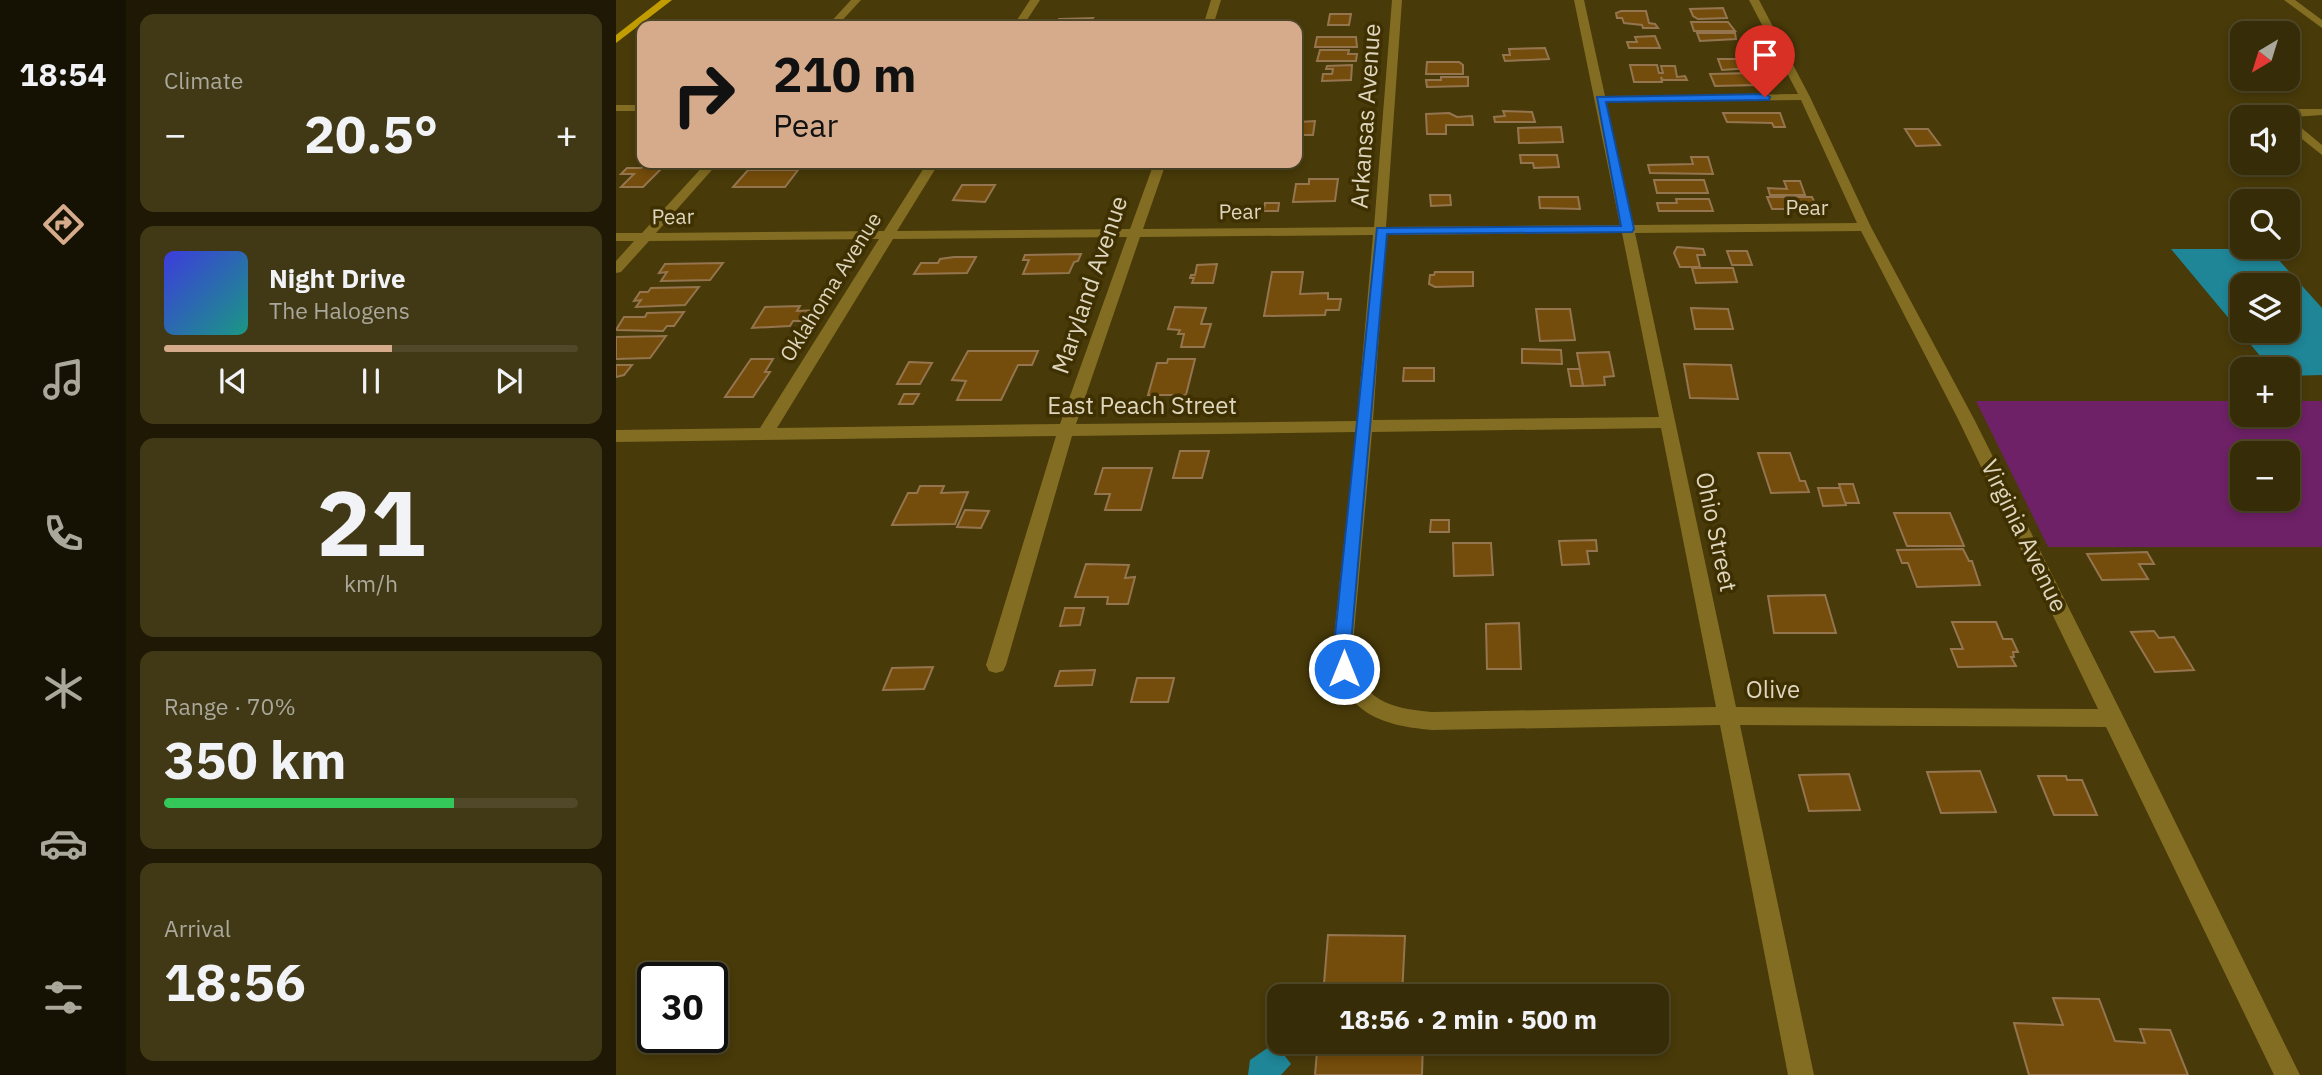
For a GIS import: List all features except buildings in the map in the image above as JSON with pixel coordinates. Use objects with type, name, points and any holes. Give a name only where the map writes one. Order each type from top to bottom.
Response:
[{"type":"main road","points":[[640,21],[667,0]]},
{"type":"main road","points":[[616,40],[637,24]]},
{"type":"street","points":[[837,21],[856,0]]},
{"type":"street","points":[[1021,21],[1035,0]]},
{"type":"street","points":[[1210,21],[1216,0]]},
{"type":"street","name":"Arkansas Avenue","points":[[1397,0],[1365,427],[1342,655],[1349,682],[1372,707],[1389,715],[1432,721]]},
{"type":"street","name":"Ohio Street","points":[[1579,0],[1801,1075]]},
{"type":"street","name":"Virginia Avenue","points":[[1754,0],[1805,97],[1865,227],[1966,419],[2287,1075]]},
{"type":"street","points":[[2289,0],[2322,24]]},
{"type":"street","points":[[1600,99],[1805,97]]},
{"type":"street","points":[[616,108],[637,108]]},
{"type":"street","points":[[2322,112],[2294,112],[2287,116],[2288,122],[2322,152]]},
{"type":"street","points":[[616,269],[707,168]]},
{"type":"street","name":"Oklahoma Avenue","points":[[765,434],[930,168]]},
{"type":"street","name":"Maryland Avenue","points":[[996,665],[1066,429],[1158,168]]},
{"type":"street","name":"Pear","points":[[616,237],[1865,227]]},
{"type":"street","name":"East Peach Street","points":[[616,436],[1668,422]]},
{"type":"street","name":"Olive","points":[[1432,721],[1729,716],[2114,718]]},
{"type":"shaded area","points":[[1976,401],[2230,401],[2230,427],[2300,427],[2300,401],[2322,401],[2322,547],[2048,547]]},
{"type":"water","points":[[2171,249],[2230,249],[2230,259],[2278,259],[2291,273],[2230,273],[2230,320]]},
{"type":"water","points":[[2300,284],[2322,308],[2322,375],[2300,376],[2300,357],[2261,357],[2249,343],[2300,343]]},
{"type":"water","points":[[1267,1048],[1267,1054],[1284,1054],[1291,1064],[1281,1075],[1248,1075],[1250,1060]]},
{"type":"route","points":[[1344,669],[1342,655],[1381,230],[1628,229],[1600,99],[1765,97]]}]
